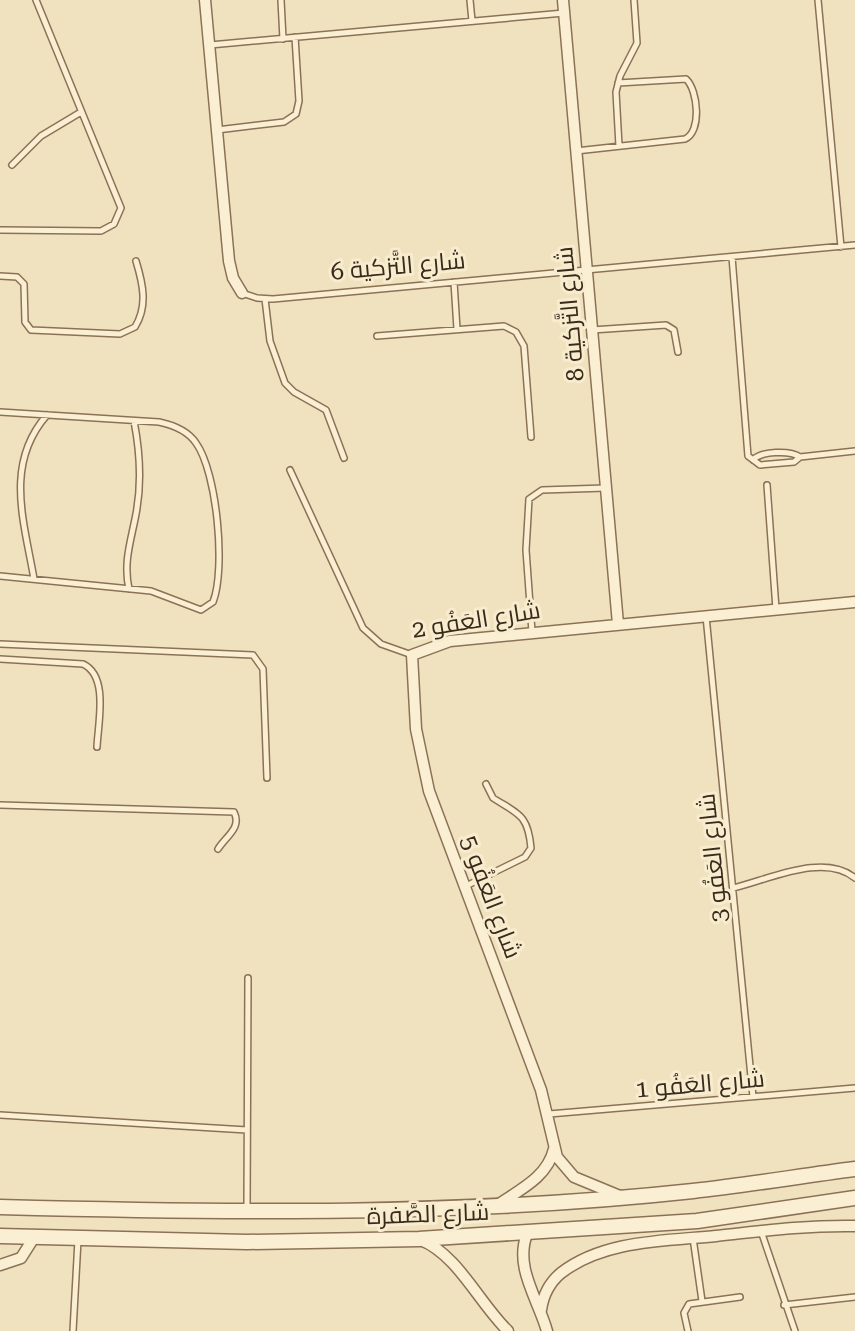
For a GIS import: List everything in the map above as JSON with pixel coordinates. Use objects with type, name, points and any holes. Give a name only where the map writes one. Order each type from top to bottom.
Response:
[{"type":"street","name":"شارع التَّزكية 6","points":[[205,0],[230,270],[242,293]]},
{"type":"street","name":"شارع التَّزكية 8","points":[[563,0],[618,624]]},
{"type":"street","name":"شارع العَفُو 2","points":[[412,655],[450,641],[855,602]]},
{"type":"street","name":"شارع العَفُو 5","points":[[412,655],[420,754],[435,810],[549,1114],[554,1149],[562,1165],[574,1177],[623,1197]]},
{"type":"street","points":[[496,1206],[539,1177],[549,1164],[554,1149]]},
{"type":"street","name":"شارع الصَّفرة","points":[[0,1207],[247,1212],[496,1206],[693,1191],[855,1168]]},
{"type":"street","name":"شارع الصَّفرة","points":[[0,1236],[247,1242],[419,1239],[697,1221],[855,1198]]},
{"type":"street","points":[[541,1310],[545,1295],[554,1280],[582,1262],[635,1245],[761,1231],[855,1226]]},
{"type":"street","points":[[527,1234],[522,1249],[523,1264],[547,1331]]},
{"type":"street","points":[[0,1265],[21,1258],[35,1236]]},
{"type":"street","points":[[419,1239],[447,1257],[478,1298],[508,1331]]},
{"type":"lane","points":[[0,230],[101,231],[118,219],[121,208],[119,197],[36,0]]},
{"type":"lane","points":[[281,0],[282,38]]},
{"type":"lane","points":[[470,0],[472,21]]},
{"type":"lane","points":[[619,146],[616,100],[618,83],[637,43],[634,0]]},
{"type":"lane","points":[[818,0],[841,247]]},
{"type":"lane","points":[[209,45],[564,13]]},
{"type":"lane","points":[[217,130],[284,122],[296,114],[299,101],[295,37]]},
{"type":"lane","points":[[576,151],[685,139],[693,134],[696,127],[692,89],[686,79],[618,83]]},
{"type":"lane","points":[[12,165],[41,136],[81,112]]},
{"type":"lane","name":"شارع التَّزكية 6","points":[[242,293],[265,299],[855,246]]},
{"type":"lane","points":[[732,257],[746,450],[753,460],[761,455],[794,453],[800,457],[855,451]]},
{"type":"lane","points":[[0,276],[18,277],[24,284],[25,322],[30,330],[120,334],[135,327],[143,309],[142,285],[136,261]]},
{"type":"lane","points":[[454,282],[457,329]]},
{"type":"lane","points":[[265,299],[270,341],[285,383],[293,392],[326,410],[344,458]]},
{"type":"lane","points":[[592,330],[666,325],[674,330],[678,352]]},
{"type":"lane","points":[[377,335],[504,326],[520,336],[524,346],[531,437]]},
{"type":"lane","points":[[0,412],[167,424],[184,432],[198,444],[214,504],[220,569],[217,592],[211,605],[205,610],[163,594],[0,576]]},
{"type":"lane","points":[[34,579],[19,478],[26,447],[47,415]]},
{"type":"lane","points":[[129,589],[127,552],[136,514],[140,475],[134,421]]},
{"type":"lane","name":"شارع العَفُو 2","points":[[290,470],[363,628],[381,644],[412,655]]},
{"type":"lane","points":[[767,485],[776,609]]},
{"type":"lane","points":[[532,632],[526,550],[529,499],[542,490],[606,488]]},
{"type":"lane","name":"شارع العَفُو 3","points":[[706,616],[753,1097]]},
{"type":"lane","points":[[0,644],[253,655],[263,669],[267,778]]},
{"type":"lane","points":[[0,659],[83,664],[93,670],[99,682],[97,747]]},
{"type":"lane","points":[[464,887],[525,857],[531,848],[523,817],[515,809],[492,798],[486,784]]},
{"type":"lane","points":[[0,805],[234,812],[237,820],[233,832],[218,849]]},
{"type":"lane","points":[[733,888],[823,867],[840,869],[855,878]]},
{"type":"lane","points":[[247,1212],[248,978]]},
{"type":"lane","name":"شارع العَفُو 1","points":[[549,1114],[855,1088]]},
{"type":"lane","points":[[0,1115],[247,1130]]},
{"type":"lane","points":[[761,1231],[795,1331]]},
{"type":"lane","points":[[73,1331],[78,1237]]},
{"type":"lane","points":[[693,1238],[702,1301]]},
{"type":"lane","points":[[688,1331],[685,1310],[692,1303],[740,1297]]},
{"type":"lane","points":[[784,1305],[855,1297]]}]
